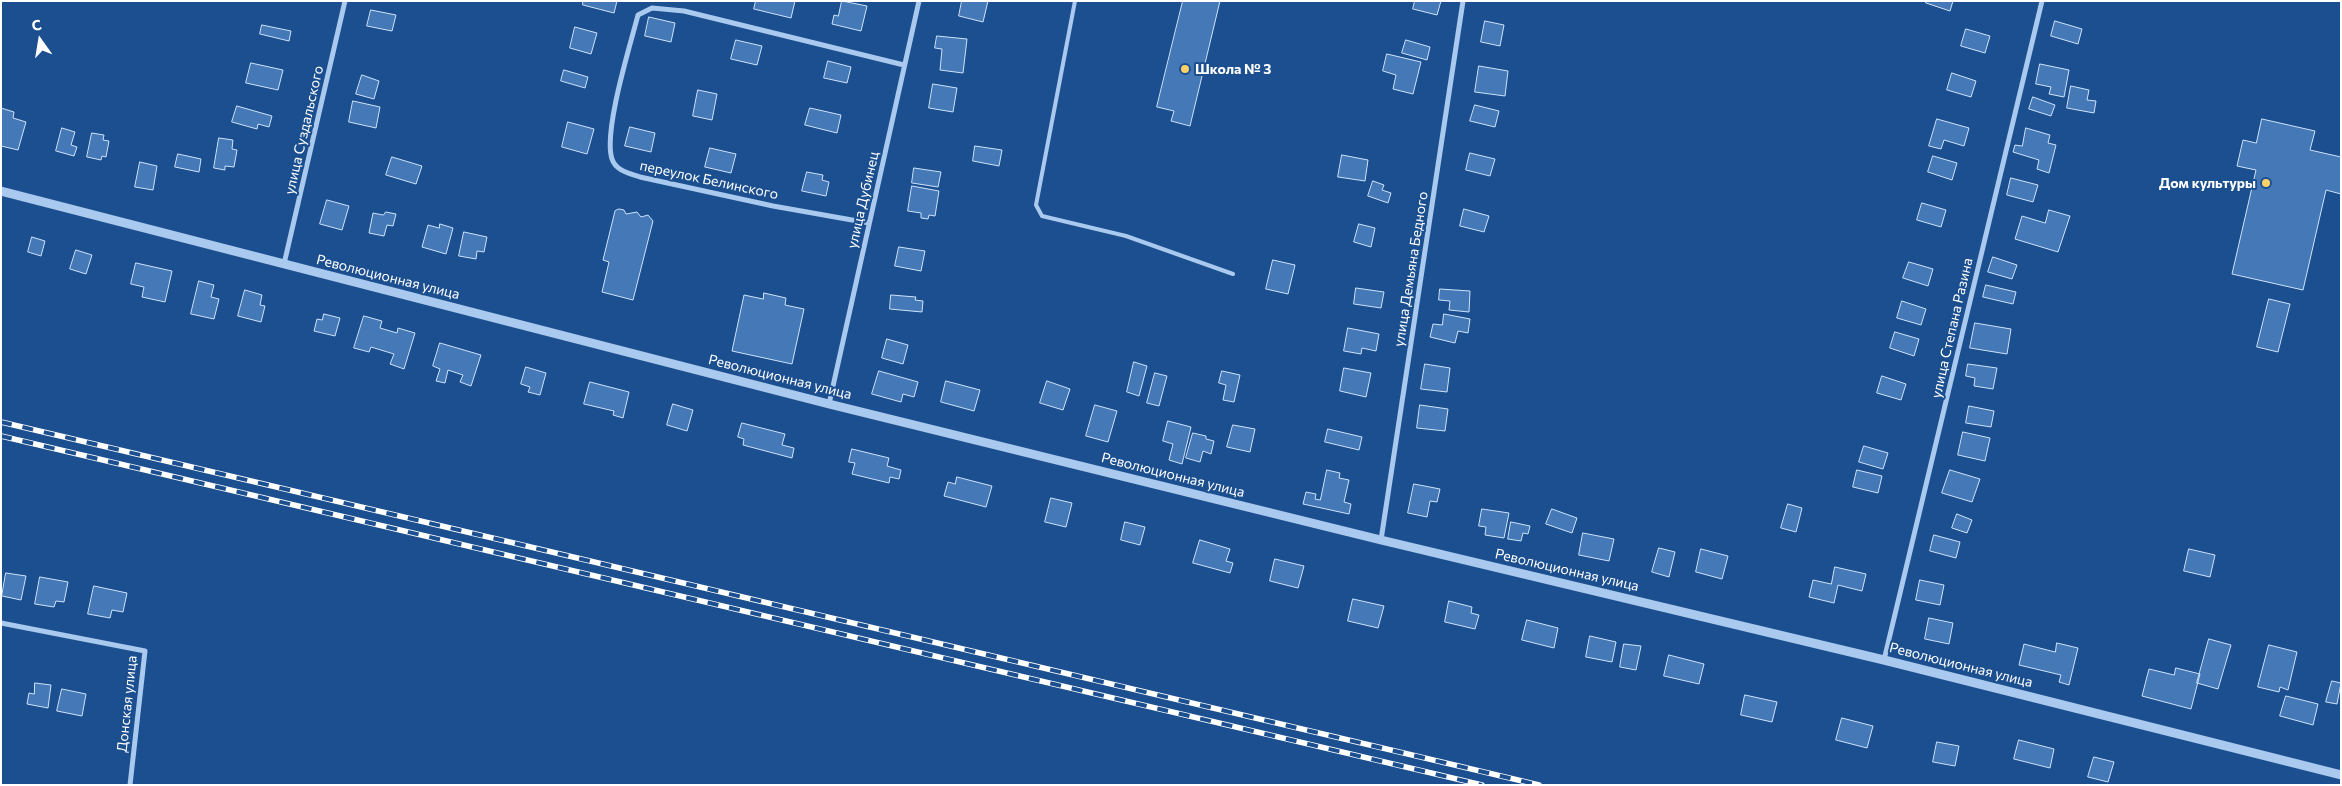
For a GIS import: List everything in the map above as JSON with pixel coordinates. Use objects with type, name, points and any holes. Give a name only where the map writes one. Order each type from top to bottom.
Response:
[{"type":"street","name":"улица Суздальского","points":[[284,264],[345,1]]},
{"type":"street","name":"улица Дубинец","points":[[829,404],[919,1]]},
{"type":"street","name":"улица Демьяна Бедного","points":[[1381,540],[1463,1]]},
{"type":"street","name":"улица Степана Разина","points":[[1884,660],[2042,1]]},
{"type":"street","name":"переулок Белинского","points":[[869,223],[773,206],[640,178],[619,170],[612,160],[609,140],[619,90],[638,15],[652,8],[684,11],[904,65]]},
{"type":"street","name":"Революционная улица","points":[[1,192],[829,404],[1381,540],[1884,660],[2341,775]]},
{"type":"street","name":"Донская улица","points":[[1,623],[145,651],[130,785]]},
{"type":"lane","points":[[1075,1],[1036,205],[1042,216],[1126,236],[1233,274]]},
{"type":"building","points":[[583,1],[617,1],[614,13],[583,5]]},
{"type":"building","points":[[756,1],[795,1],[791,18],[754,9]]},
{"type":"building","points":[[842,1],[867,6],[861,31],[832,24],[834,15],[838,16]]},
{"type":"building","points":[[962,1],[988,1],[983,22],[959,16]]},
{"type":"building","name":"Школа № 3","points":[[1183,1],[1220,1],[1190,126],[1171,121],[1174,111],[1157,107]]},
{"type":"building","points":[[1415,1],[1441,1],[1437,15],[1413,9]]},
{"type":"building","points":[[1926,1],[1953,1],[1950,11],[1926,3]]},
{"type":"building","points":[[371,10],[396,15],[392,31],[367,26]]},
{"type":"building","points":[[649,17],[675,23],[671,42],[645,36]]},
{"type":"building","points":[[1485,21],[1504,25],[1500,46],[1481,42]]},
{"type":"building","points":[[2055,21],[2082,29],[2078,44],[2051,36]]},
{"type":"building","points":[[262,25],[291,31],[289,41],[260,34]]},
{"type":"building","points":[[575,27],[597,33],[591,54],[570,48]]},
{"type":"building","points":[[1966,29],[1990,36],[1985,53],[1961,46]]},
{"type":"building","points":[[937,36],[967,39],[963,73],[940,70],[942,49],[935,48]]},
{"type":"building","points":[[736,40],[762,46],[757,65],[731,59]]},
{"type":"building","points":[[1406,40],[1430,47],[1427,60],[1402,53]]},
{"type":"building","points":[[1387,54],[1421,62],[1413,94],[1393,89],[1396,75],[1383,71]]},
{"type":"building","points":[[828,61],[851,67],[847,83],[824,78]]},
{"type":"building","points":[[251,63],[283,70],[278,90],[246,83]]},
{"type":"building","points":[[2040,64],[2069,70],[2064,97],[2049,94],[2051,87],[2036,84]]},
{"type":"building","points":[[1479,66],[1508,71],[1505,96],[1475,92]]},
{"type":"building","points":[[564,70],[588,77],[585,88],[561,81]]},
{"type":"building","points":[[1952,73],[1976,81],[1971,97],[1947,90]]},
{"type":"building","points":[[362,75],[379,81],[374,99],[356,94]]},
{"type":"building","points":[[933,84],[957,88],[953,112],[929,108]]},
{"type":"building","points":[[2071,86],[2089,90],[2087,100],[2096,101],[2094,113],[2067,108]]},
{"type":"building","points":[[698,90],[717,94],[712,120],[693,116]]},
{"type":"building","points":[[2033,97],[2055,105],[2051,116],[2029,109]]},
{"type":"building","points":[[353,101],[380,107],[376,128],[349,122]]},
{"type":"building","points":[[1475,105],[1499,111],[1495,127],[1470,121]]},
{"type":"building","points":[[237,106],[272,116],[269,127],[258,124],[257,129],[232,122]]},
{"type":"building","points":[[1,108],[14,112],[13,118],[26,122],[18,150],[1,146]]},
{"type":"building","points":[[810,108],[841,115],[837,133],[805,125]]},
{"type":"building","points":[[1937,119],[1969,128],[1964,146],[1944,140],[1941,149],[1929,146]]},
{"type":"building","points":[[2262,119],[2315,131],[2310,150],[2341,157],[2341,194],[2326,190],[2303,290],[2232,274],[2256,170],[2237,166],[2243,140],[2256,143]]},
{"type":"building","points":[[568,122],[594,129],[587,154],[562,147]]},
{"type":"building","points":[[630,127],[655,133],[651,152],[625,146]]},
{"type":"building","points":[[62,128],[75,132],[71,145],[77,147],[74,156],[56,151]]},
{"type":"building","points":[[2026,128],[2050,135],[2048,143],[2056,145],[2049,173],[2037,169],[2039,160],[2013,152],[2015,145],[2022,146]]},
{"type":"building","points":[[92,133],[104,135],[103,140],[109,141],[106,157],[102,156],[101,160],[87,157]]},
{"type":"building","points":[[219,138],[233,140],[232,149],[237,150],[234,167],[225,166],[225,170],[214,168]]},
{"type":"building","points":[[975,146],[1002,150],[999,166],[973,161]]},
{"type":"building","points":[[710,148],[736,154],[731,173],[705,167]]},
{"type":"building","points":[[1470,153],[1495,159],[1490,176],[1466,170]]},
{"type":"building","points":[[178,154],[201,159],[199,172],[175,167]]},
{"type":"building","points":[[1342,155],[1368,160],[1365,181],[1338,177]]},
{"type":"building","points":[[1933,156],[1957,163],[1952,180],[1928,172]]},
{"type":"building","points":[[392,157],[422,166],[416,184],[386,175]]},
{"type":"building","points":[[140,162],[157,166],[153,190],[135,187]]},
{"type":"building","points":[[914,168],[941,172],[938,187],[912,183]]},
{"type":"building","points":[[807,172],[823,175],[822,180],[829,182],[826,196],[802,191]]},
{"type":"building","points":[[2011,178],[2038,185],[2033,202],[2007,195]]},
{"type":"building","points":[[1373,181],[1384,185],[1382,190],[1391,193],[1388,203],[1368,196]]},
{"type":"building","points":[[912,186],[939,191],[935,216],[929,215],[928,219],[921,218],[921,213],[908,211]]},
{"type":"building","points":[[327,200],[349,206],[342,230],[320,224]]},
{"type":"building","points":[[1922,203],[1946,210],[1941,227],[1917,220]]},
{"type":"building","points":[[619,209],[624,210],[626,214],[637,212],[641,217],[648,215],[653,221],[633,300],[602,292],[609,262],[603,260],[615,211]]},
{"type":"building","points":[[1464,209],[1489,216],[1484,232],[1460,226]]},
{"type":"building","points":[[2049,210],[2070,216],[2058,252],[2015,239],[2022,216],[2045,223]]},
{"type":"building","points":[[386,212],[396,214],[393,226],[387,225],[384,236],[369,233],[373,213],[383,215]]},
{"type":"building","points":[[440,224],[453,228],[446,254],[422,247],[428,225],[439,228]]},
{"type":"building","points":[[1359,224],[1375,228],[1371,247],[1354,242]]},
{"type":"building","points":[[464,232],[487,237],[484,252],[477,251],[476,259],[459,256]]},
{"type":"building","points":[[32,237],[45,241],[41,256],[28,252]]},
{"type":"building","points":[[899,247],[925,251],[921,271],[895,266]]},
{"type":"building","points":[[76,250],[92,255],[86,274],[70,269]]},
{"type":"building","points":[[1993,257],[2017,265],[2012,279],[1988,272]]},
{"type":"building","points":[[1273,260],[1295,265],[1288,294],[1266,289]]},
{"type":"building","points":[[1909,262],[1933,269],[1928,286],[1903,278]]},
{"type":"building","points":[[136,263],[172,271],[165,302],[142,297],[144,287],[131,284]]},
{"type":"building","points":[[199,281],[214,285],[211,297],[219,299],[214,319],[191,314]]},
{"type":"building","points":[[1986,285],[2016,292],[2013,304],[1983,297]]},
{"type":"building","points":[[1356,288],[1384,292],[1381,308],[1354,304]]},
{"type":"building","points":[[1440,289],[1470,291],[1469,312],[1449,310],[1450,301],[1439,300]]},
{"type":"building","points":[[245,290],[262,295],[260,305],[265,306],[261,322],[238,316]]},
{"type":"building","points":[[764,293],[786,298],[785,305],[804,309],[792,364],[732,351],[744,295],[763,299]]},
{"type":"building","points":[[891,295],[916,297],[915,300],[923,301],[922,312],[890,309]]},
{"type":"building","points":[[2269,299],[2290,304],[2278,352],[2257,347]]},
{"type":"building","points":[[1902,301],[1926,309],[1921,325],[1897,318]]},
{"type":"building","points":[[324,314],[340,318],[335,336],[314,331],[317,319],[322,320]]},
{"type":"building","points":[[1444,314],[1470,319],[1468,333],[1458,331],[1455,343],[1430,337],[1433,324],[1442,325]]},
{"type":"building","points":[[364,316],[382,321],[380,328],[397,333],[398,328],[415,333],[404,369],[390,364],[394,354],[371,347],[369,352],[354,348]]},
{"type":"building","points":[[1975,323],[2011,329],[2007,354],[1970,348]]},
{"type":"building","points":[[1348,328],[1379,334],[1376,351],[1362,348],[1361,354],[1344,351]]},
{"type":"building","points":[[1895,332],[1919,339],[1914,356],[1890,348]]},
{"type":"building","points":[[887,339],[908,345],[903,364],[882,358]]},
{"type":"building","points":[[440,343],[481,355],[471,386],[460,382],[463,375],[448,370],[445,383],[436,381],[440,369],[433,366]]},
{"type":"building","points":[[1134,362],[1147,366],[1139,396],[1127,392]]},
{"type":"building","points":[[1425,364],[1450,368],[1447,392],[1421,389]]},
{"type":"building","points":[[1968,364],[1997,368],[1993,389],[1974,386],[1975,378],[1966,376]]},
{"type":"building","points":[[526,367],[546,373],[540,395],[528,392],[530,387],[521,384]]},
{"type":"building","points":[[1344,368],[1371,373],[1366,397],[1340,391]]},
{"type":"building","points":[[879,371],[918,382],[914,397],[903,394],[901,402],[872,394]]},
{"type":"building","points":[[1222,371],[1240,375],[1234,402],[1223,400],[1226,385],[1219,383]]},
{"type":"building","points":[[1155,373],[1167,376],[1159,406],[1147,403]]},
{"type":"building","points":[[1882,376],[1906,384],[1901,400],[1877,393]]},
{"type":"building","points":[[946,381],[980,390],[974,411],[941,402]]},
{"type":"building","points":[[1047,381],[1070,389],[1063,410],[1040,403]]},
{"type":"building","points":[[590,382],[629,392],[623,418],[613,415],[614,411],[584,404]]},
{"type":"building","points":[[673,404],[693,410],[687,431],[667,425]]},
{"type":"building","points":[[1095,405],[1117,411],[1108,442],[1086,436]]},
{"type":"building","points":[[1420,405],[1448,409],[1445,431],[1417,428]]},
{"type":"building","points":[[1969,406],[1994,411],[1991,427],[1966,423]]},
{"type":"building","points":[[1168,421],[1191,427],[1182,464],[1169,460],[1173,444],[1163,441]]},
{"type":"building","points":[[742,423],[785,434],[782,445],[794,448],[792,458],[743,445],[744,439],[738,437]]},
{"type":"building","points":[[1233,425],[1255,429],[1250,452],[1227,447]]},
{"type":"building","points":[[1328,429],[1362,437],[1359,450],[1325,442]]},
{"type":"building","points":[[1963,432],[1990,438],[1985,461],[1958,455]]},
{"type":"building","points":[[1193,433],[1206,436],[1206,439],[1214,441],[1211,454],[1203,451],[1200,462],[1186,458]]},
{"type":"building","points":[[1864,446],[1888,453],[1883,469],[1859,462]]},
{"type":"building","points":[[852,449],[889,458],[887,466],[901,470],[899,479],[890,477],[889,483],[852,474],[855,463],[849,462]]},
{"type":"building","points":[[1327,470],[1340,473],[1339,478],[1349,480],[1344,502],[1351,504],[1349,514],[1303,504],[1306,492],[1316,494],[1315,499],[1320,500]]},
{"type":"building","points":[[1857,470],[1882,476],[1878,493],[1853,487]]},
{"type":"building","points":[[1950,470],[1980,479],[1972,502],[1942,493]]},
{"type":"building","points":[[957,477],[992,486],[986,507],[944,496],[948,482],[955,484]]},
{"type":"building","points":[[1414,484],[1440,489],[1437,502],[1430,501],[1427,517],[1408,513]]},
{"type":"building","points":[[1051,498],[1072,503],[1066,527],[1045,522]]},
{"type":"building","points":[[1788,504],[1802,508],[1796,532],[1781,528]]},
{"type":"building","points":[[1482,509],[1509,513],[1504,538],[1485,535],[1486,527],[1479,526]]},
{"type":"building","points":[[1552,509],[1577,518],[1572,533],[1546,524]]},
{"type":"building","points":[[1957,514],[1972,520],[1967,533],[1952,528]]},
{"type":"building","points":[[1125,522],[1145,527],[1140,545],[1121,540]]},
{"type":"building","points":[[1511,522],[1530,526],[1528,534],[1523,533],[1521,541],[1508,539]]},
{"type":"building","points":[[1583,533],[1614,539],[1609,561],[1579,555]]},
{"type":"building","points":[[1934,535],[1960,542],[1956,558],[1930,551]]},
{"type":"building","points":[[1200,540],[1230,549],[1226,561],[1233,563],[1230,573],[1193,563]]},
{"type":"building","points":[[1659,548],[1675,552],[1669,577],[1652,572]]},
{"type":"building","points":[[1701,549],[1728,556],[1722,579],[1696,572]]},
{"type":"building","points":[[2189,549],[2215,555],[2210,577],[2184,571]]},
{"type":"building","points":[[1275,559],[1304,566],[1298,588],[1270,581]]},
{"type":"building","points":[[1835,567],[1866,574],[1862,591],[1838,585],[1834,603],[1809,597],[1813,580],[1831,584]]},
{"type":"building","points":[[6,573],[26,576],[21,600],[2,596]]},
{"type":"building","points":[[40,577],[68,582],[64,602],[56,601],[54,607],[35,604]]},
{"type":"building","points":[[1920,580],[1944,585],[1940,605],[1916,600]]},
{"type":"building","points":[[94,586],[127,593],[123,612],[112,610],[110,618],[88,614]]},
{"type":"building","points":[[1353,599],[1384,606],[1378,628],[1348,621]]},
{"type":"building","points":[[1449,601],[1472,607],[1471,613],[1479,615],[1475,629],[1445,622]]},
{"type":"building","points":[[1929,618],[1953,623],[1949,644],[1925,639]]},
{"type":"building","points":[[1527,620],[1558,628],[1554,648],[1522,640]]},
{"type":"building","points":[[1590,636],[1616,642],[1612,662],[1586,657]]},
{"type":"building","points":[[2209,639],[2231,645],[2218,689],[2197,683]]},
{"type":"building","points":[[2057,643],[2078,648],[2069,685],[2059,682],[2061,675],[2019,665],[2024,644],[2055,652]]},
{"type":"building","points":[[1624,644],[1641,646],[1636,670],[1620,667]]},
{"type":"building","points":[[2269,645],[2297,652],[2288,690],[2280,687],[2279,692],[2258,687]]},
{"type":"building","points":[[1669,655],[1704,664],[1699,684],[1664,676]]},
{"type":"building","points":[[2176,668],[2200,674],[2191,709],[2142,696],[2149,669],[2174,675]]},
{"type":"building","points":[[2332,681],[2341,683],[2337,704],[2326,702]]},
{"type":"building","points":[[35,683],[51,685],[48,708],[27,704],[29,693],[34,694]]},
{"type":"building","points":[[62,689],[86,694],[82,716],[57,711]]},
{"type":"building","points":[[1745,695],[1777,702],[1772,722],[1741,715]]},
{"type":"building","points":[[2286,696],[2318,704],[2313,725],[2280,716]]},
{"type":"building","points":[[1842,718],[1873,726],[1867,748],[1836,740]]},
{"type":"building","points":[[2019,740],[2054,749],[2050,768],[2014,759]]},
{"type":"building","points":[[1937,742],[1959,746],[1955,766],[1933,762]]},
{"type":"building","points":[[2094,757],[2114,762],[2108,782],[2088,777]]},
{"type":"railway","points":[[1,422],[1539,785]]},
{"type":"railway","points":[[1,436],[1482,785]]},
{"type":"place","name":"Школа № 3","points":[[1185,69]]},
{"type":"place","name":"Дом культуры","points":[[2266,183]]}]
